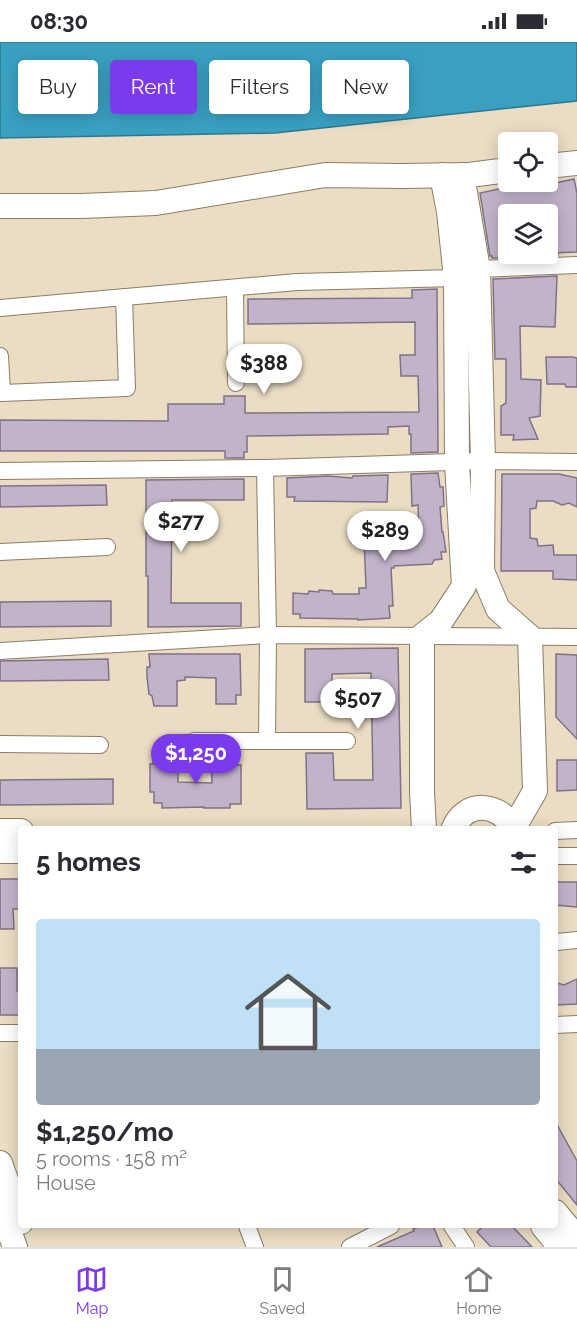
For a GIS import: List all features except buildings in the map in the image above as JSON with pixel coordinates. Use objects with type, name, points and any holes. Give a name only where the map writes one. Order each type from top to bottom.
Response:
[{"type":"street","points":[[558,165],[577,163]]},
{"type":"street","points":[[0,206],[156,203],[325,175],[452,175],[498,171]]},
{"type":"street","points":[[452,175],[449,212],[467,274],[483,461],[482,571],[498,609],[530,637],[535,791],[515,826]]},
{"type":"street","points":[[0,308],[297,282],[467,274],[577,265]]},
{"type":"street","points":[[422,636],[441,621],[464,586],[457,463],[467,274]]},
{"type":"street","points":[[236,288],[236,383]]},
{"type":"street","points":[[0,356],[2,393],[127,388],[124,297]]},
{"type":"street","points":[[0,471],[265,468],[483,461],[577,462]]},
{"type":"street","points":[[265,468],[267,741]]},
{"type":"street","points":[[0,552],[107,547]]},
{"type":"street","points":[[0,651],[268,635],[577,637]]},
{"type":"street","points":[[422,636],[424,826]]},
{"type":"street","points":[[194,741],[347,741]]},
{"type":"street","points":[[0,744],[100,745]]},
{"type":"street","points":[[442,826],[457,823],[471,810],[481,808],[502,813],[513,826]]},
{"type":"street","points":[[558,831],[577,830]]},
{"type":"street","points":[[0,831],[18,831]]},
{"type":"street","points":[[0,851],[18,851]]},
{"type":"street","points":[[558,856],[577,856]]},
{"type":"street","points":[[558,942],[577,940]]},
{"type":"street","points":[[558,1025],[577,1024]]},
{"type":"street","points":[[0,1033],[18,1033]]},
{"type":"street","points":[[0,1163],[18,1213]]},
{"type":"street","points":[[0,1206],[15,1247]]},
{"type":"street","points":[[558,1216],[577,1238]]},
{"type":"street","points":[[23,1228],[30,1247]]},
{"type":"street","points":[[248,1228],[255,1247]]},
{"type":"street","points":[[350,1247],[387,1228]]},
{"type":"street","points":[[453,1228],[466,1247]]},
{"type":"street","points":[[545,1228],[560,1247]]},
{"type":"water","points":[[0,42],[577,42],[577,101],[275,133],[0,138]]}]
